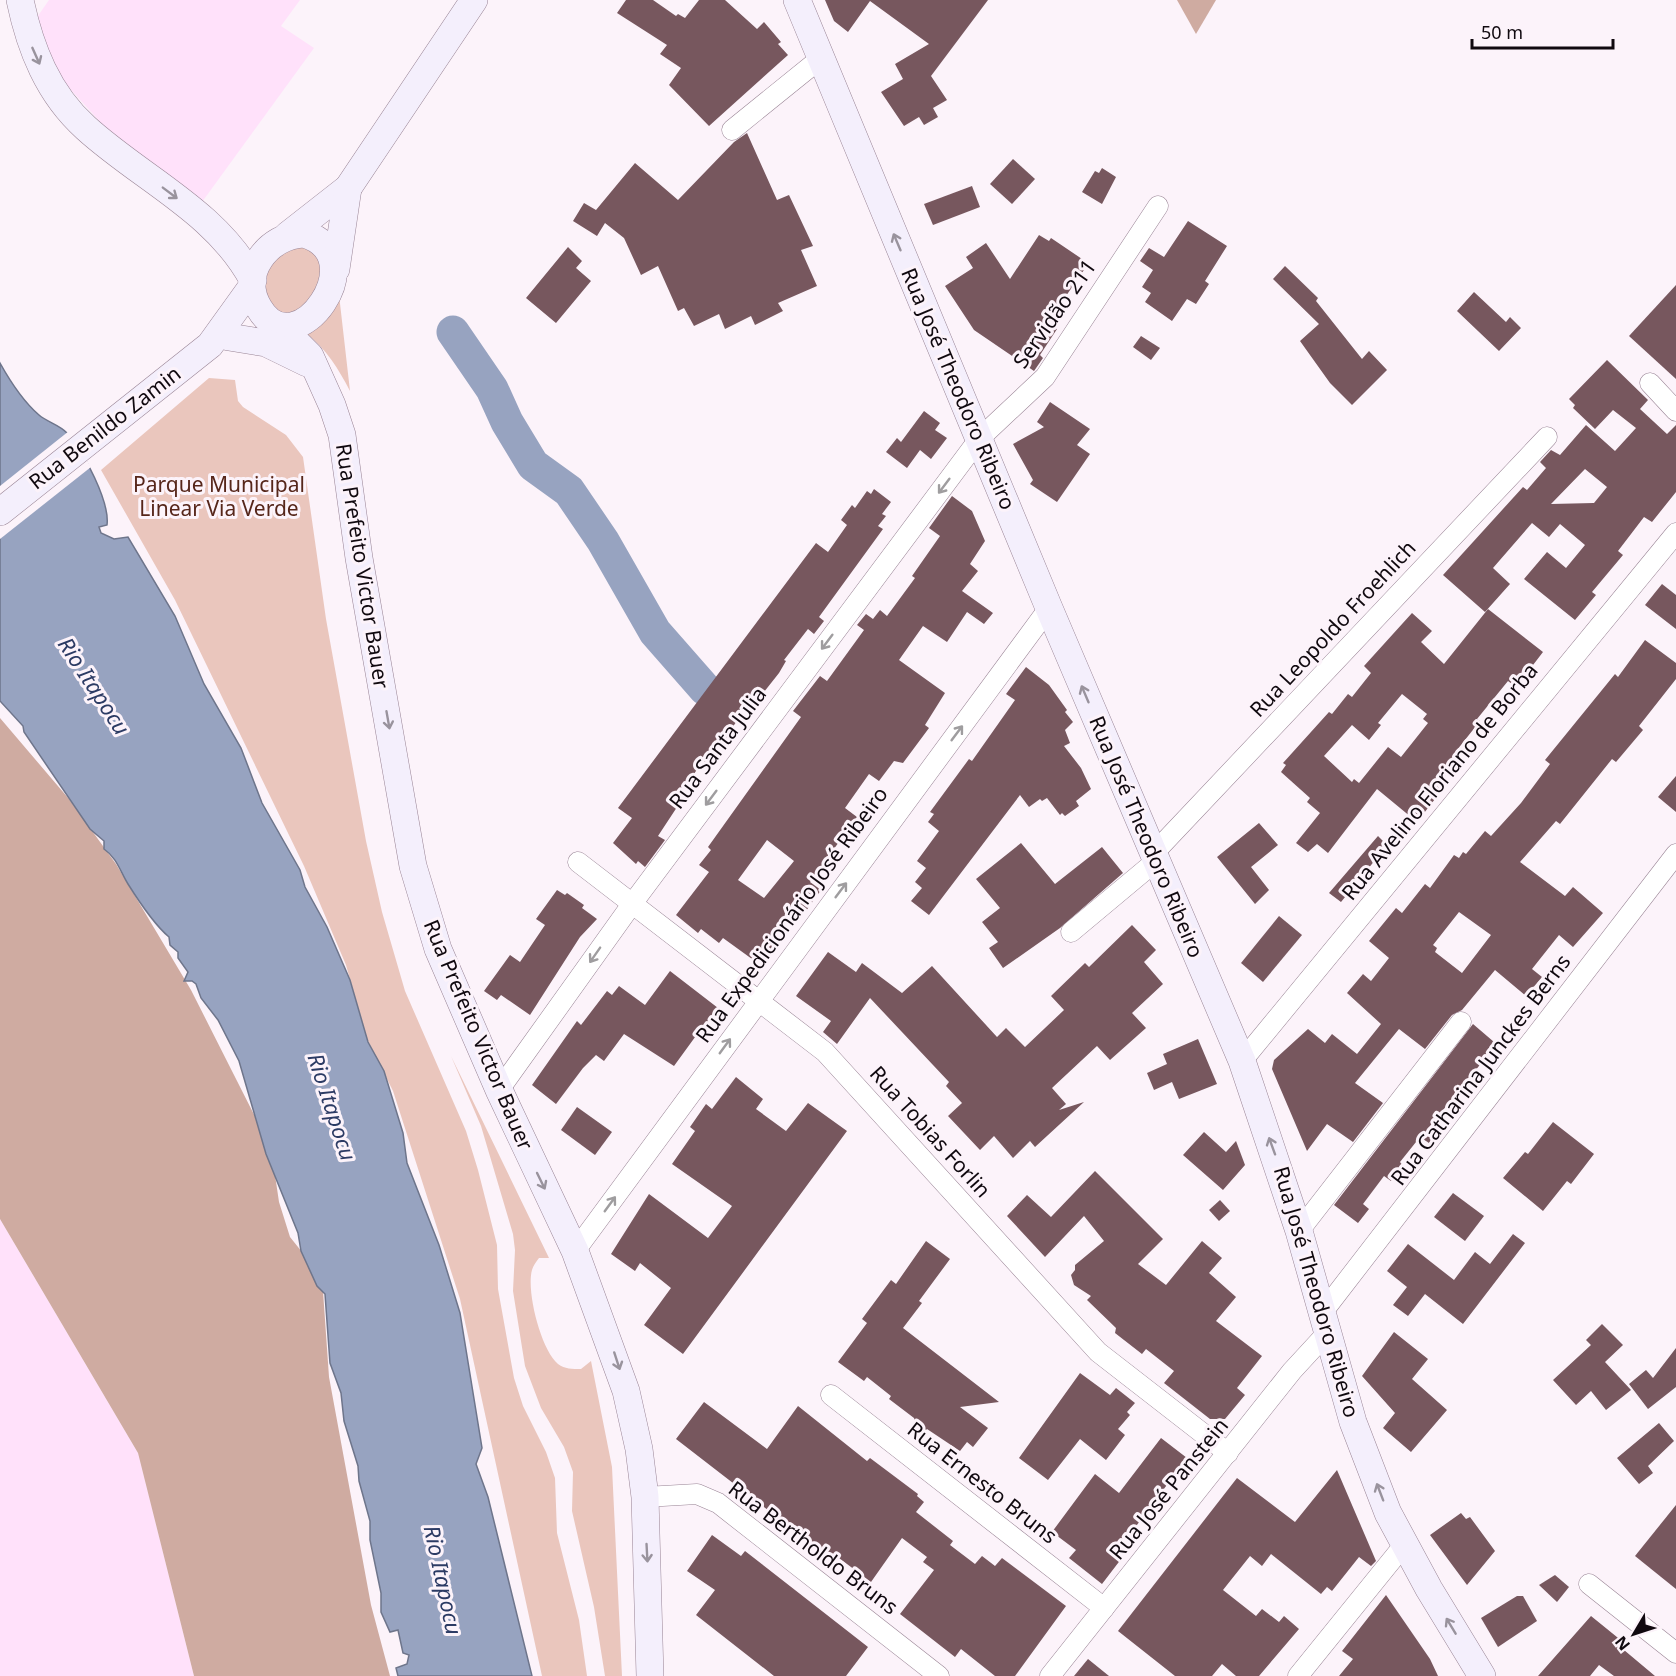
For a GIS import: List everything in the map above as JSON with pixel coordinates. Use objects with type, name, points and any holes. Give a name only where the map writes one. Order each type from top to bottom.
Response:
[{"type":"main road","points":[[20,0],[29,40],[39,64],[71,113],[112,150],[206,219],[239,257],[252,284],[259,309],[277,326],[296,325],[317,311],[326,300],[335,276],[338,238],[348,188]]},
{"type":"main road","points":[[252,284],[260,258],[271,245],[288,235],[348,188],[474,0]]},
{"type":"main road","name":"Rua José Theodoro Ribeiro","points":[[797,0],[1049,608],[1242,1061],[1299,1231],[1353,1422],[1385,1505],[1404,1545],[1482,1676]]},
{"type":"main road","points":[[288,235],[304,234],[322,241],[335,276]]},
{"type":"main road","name":"Rua Benildo Zamin","points":[[220,341],[252,284]]},
{"type":"main road","name":"Rua Benildo Zamin","points":[[0,512],[189,362],[220,341],[277,326]]},
{"type":"main road","name":"Rua Prefeito Victor Bauer","points":[[277,326],[310,356],[320,375],[342,435],[359,558],[413,866],[438,949],[499,1090],[575,1251],[626,1391],[639,1449],[645,1497],[650,1676]]},
{"type":"main road","points":[[220,341],[274,346],[306,363],[320,375]]},
{"type":"street","points":[[732,130],[821,58]]},
{"type":"street","name":"Servidão 211","points":[[979,439],[1045,376],[1158,206]]},
{"type":"street","points":[[1650,383],[1676,411]]},
{"type":"street","name":"Rua Leopoldo Froehlich","points":[[1071,932],[1154,858],[1547,437]]},
{"type":"street","name":"Rua Santa Julia","points":[[499,1090],[632,903],[979,439]]},
{"type":"street","name":"Rua Avelino Floriano de Borba","points":[[1242,1061],[1676,533]]},
{"type":"street","name":"Rua Expedicionário José Ribeiro","points":[[575,1251],[1049,608]]},
{"type":"street","name":"Rua Catharina Junckes Berns","points":[[1324,1323],[1676,854]]},
{"type":"street","name":"Rua Tobias Forlin","points":[[578,862],[825,1052],[1098,1352],[1228,1453]]},
{"type":"street","points":[[1299,1231],[1461,1022]]},
{"type":"street","name":"Rua José Panstein","points":[[1050,1676],[1292,1371],[1324,1323]]},
{"type":"street","name":"Rua Ernesto Bruns","points":[[831,1395],[1104,1608]]},
{"type":"street","name":"Rua Bertholdo Bruns","points":[[645,1497],[697,1494],[718,1503],[939,1676]]},
{"type":"street","points":[[1298,1676],[1404,1545]]},
{"type":"street","points":[[1589,1584],[1676,1653]]},
{"type":"shaded area","points":[[49,0],[300,0],[281,26],[314,48],[202,202],[103,125],[61,79],[33,23]]},
{"type":"shaded area","points":[[1177,0],[1216,0],[1196,34]]},
{"type":"shaded area","points":[[0,718],[69,799],[116,864],[191,990],[271,1148],[279,1202],[290,1237],[322,1277],[329,1377],[371,1605],[390,1676],[194,1676],[138,1453],[0,1219]]},
{"type":"shaded area","points":[[0,1219],[138,1453],[194,1676],[0,1676]]},
{"type":"green space","points":[[313,243],[329,270],[310,312],[271,313],[260,269],[270,252]]},
{"type":"green space","points":[[338,286],[350,391],[331,360],[306,333]]},
{"type":"green space","name":"Parque Municipal Linear Via Verde","points":[[209,378],[235,380],[238,401],[243,407],[286,435],[303,457],[326,619],[366,841],[382,912],[405,991],[466,1131],[478,1170],[497,1245],[498,1289],[514,1378],[523,1406],[546,1452],[555,1478],[557,1533],[579,1620],[587,1676],[542,1676],[460,1299],[393,1091],[367,1039],[346,965],[304,866],[175,600],[101,470]]},
{"type":"green space","points":[[451,1056],[549,1258],[539,1258],[532,1268],[531,1279],[536,1320],[546,1346],[558,1364],[566,1368],[581,1369],[591,1361],[612,1467],[622,1676],[605,1676],[594,1607],[572,1511],[573,1472],[564,1447],[541,1408],[525,1366],[513,1291],[515,1250],[513,1234],[481,1126]]},
{"type":"water","name":"Rio Itapocu","points":[[0,363],[33,410],[64,430],[74,441],[88,464],[104,504],[107,525],[99,527],[101,533],[114,539],[128,537],[175,616],[204,684],[241,748],[262,803],[300,870],[305,887],[327,927],[350,980],[368,1042],[384,1071],[403,1133],[407,1163],[439,1245],[460,1313],[482,1448],[476,1464],[488,1497],[532,1676],[398,1676],[396,1668],[407,1664],[409,1655],[403,1653],[398,1630],[390,1632],[381,1612],[381,1593],[370,1540],[370,1521],[359,1481],[358,1466],[344,1421],[341,1393],[330,1363],[325,1294],[317,1286],[301,1251],[298,1233],[266,1154],[239,1061],[218,1020],[201,998],[196,984],[192,981],[184,981],[188,972],[178,958],[178,952],[170,945],[169,937],[153,920],[128,884],[115,861],[104,849],[104,841],[90,829],[24,732],[23,726],[0,701]]},
{"type":"pier","points":[[69,431],[91,467],[0,539],[0,486]]},
{"type":"building","points":[[626,0],[653,0],[676,16],[678,14],[685,18],[699,0],[725,0],[757,29],[764,22],[781,42],[778,44],[788,55],[709,126],[669,85],[681,68],[660,54],[667,45],[617,13]]},
{"type":"building","points":[[825,0],[988,0],[931,76],[947,100],[933,108],[938,117],[924,125],[919,117],[904,126],[881,92],[903,79],[895,64],[929,44],[870,1],[848,32],[834,21]]},
{"type":"building","points":[[747,133],[777,200],[789,195],[813,246],[801,250],[817,286],[778,303],[783,311],[755,325],[751,316],[725,329],[719,314],[694,326],[684,308],[678,311],[658,266],[641,275],[624,238],[605,223],[597,236],[573,221],[584,203],[596,210],[635,163],[678,200],[734,142]]},
{"type":"building","points":[[1013,159],[1035,179],[1012,204],[990,184]]},
{"type":"building","points":[[1102,168],[1116,177],[1102,204],[1082,192],[1095,171],[1099,173]]},
{"type":"building","points":[[972,186],[980,207],[933,225],[924,204]]},
{"type":"building","points":[[1188,221],[1227,246],[1205,281],[1209,284],[1196,304],[1187,299],[1172,321],[1145,302],[1151,293],[1142,287],[1153,270],[1140,261],[1149,248],[1164,257]]},
{"type":"building","points":[[1039,235],[1049,241],[1051,238],[1085,261],[1083,264],[1086,267],[1048,322],[1057,329],[1040,355],[1043,358],[1034,371],[974,330],[945,286],[973,268],[966,257],[986,243],[1010,279]]},
{"type":"building","points":[[568,247],[582,261],[576,268],[591,281],[556,323],[526,298]]},
{"type":"building","points":[[1285,266],[1318,298],[1316,301],[1362,359],[1369,351],[1387,370],[1352,405],[1330,383],[1300,341],[1319,324],[1273,279]]},
{"type":"building","points":[[1676,285],[1676,379],[1629,336]]},
{"type":"building","points":[[1474,292],[1506,322],[1510,317],[1521,328],[1499,351],[1457,311]]},
{"type":"building","points":[[1141,336],[1160,348],[1151,360],[1133,347]]},
{"type":"building","points":[[1607,360],[1648,400],[1640,409],[1667,434],[1676,425],[1676,492],[1652,522],[1644,517],[1618,551],[1623,555],[1592,592],[1596,595],[1575,620],[1524,579],[1547,552],[1566,568],[1585,545],[1560,524],[1549,537],[1532,523],[1493,568],[1510,584],[1485,612],[1443,575],[1523,487],[1527,490],[1546,468],[1540,462],[1551,450],[1560,455],[1586,425],[1615,451],[1636,428],[1613,410],[1595,429],[1573,408],[1575,405],[1569,399]],"holes":[[[1585,469],[1607,487],[1594,503],[1551,504]]]},
{"type":"building","points":[[1050,402],[1090,429],[1077,445],[1090,454],[1057,502],[1030,484],[1033,480],[1013,444],[1044,427],[1037,422]]},
{"type":"building","points":[[924,411],[940,423],[935,430],[947,438],[931,459],[920,450],[907,468],[886,452],[897,438],[901,442]]},
{"type":"building","points":[[874,489],[891,502],[882,514],[886,516],[878,526],[883,529],[819,617],[824,621],[814,634],[808,629],[784,660],[786,661],[779,673],[753,706],[750,703],[729,732],[731,734],[706,773],[698,768],[679,796],[683,798],[658,836],[665,840],[645,867],[638,861],[636,864],[613,843],[632,818],[618,808],[816,543],[828,552],[847,525],[841,520],[852,505],[855,508],[867,491],[871,494]]},
{"type":"building","points":[[952,496],[972,511],[985,541],[970,564],[978,571],[962,591],[993,613],[984,624],[967,612],[947,642],[923,626],[899,660],[945,693],[925,725],[929,728],[903,763],[894,761],[879,781],[869,774],[845,808],[857,817],[810,882],[821,890],[803,915],[793,908],[771,938],[777,942],[764,962],[755,955],[752,959],[723,938],[719,943],[701,929],[698,933],[676,915],[709,872],[699,865],[711,850],[708,847],[801,717],[793,711],[820,676],[827,681],[864,630],[857,625],[866,614],[873,619],[880,610],[887,616],[915,578],[912,576],[940,536],[929,528]],"holes":[[[767,840],[794,861],[764,898],[738,880]]]},
{"type":"building","points":[[1662,584],[1676,595],[1676,629],[1645,605]]},
{"type":"building","points":[[1488,609],[1543,652],[1516,687],[1508,681],[1477,719],[1480,721],[1453,755],[1458,759],[1437,786],[1442,790],[1417,822],[1377,789],[1328,853],[1317,844],[1308,852],[1296,843],[1320,813],[1307,802],[1310,798],[1281,772],[1286,765],[1283,763],[1329,712],[1332,714],[1348,694],[1352,697],[1371,673],[1364,666],[1412,613],[1432,631],[1421,642],[1444,664]],"holes":[[[1402,694],[1427,714],[1423,719],[1428,723],[1401,757],[1388,747],[1359,783],[1354,779],[1352,782],[1324,756],[1352,725],[1369,740],[1381,725],[1378,723]]]},
{"type":"building","points":[[1645,640],[1676,663],[1676,679],[1639,726],[1643,730],[1616,762],[1612,759],[1560,824],[1556,821],[1520,862],[1565,896],[1573,887],[1603,913],[1573,947],[1559,935],[1532,969],[1542,977],[1526,996],[1495,970],[1462,1010],[1452,1015],[1425,1049],[1399,1029],[1355,1083],[1383,1103],[1353,1142],[1327,1124],[1307,1151],[1272,1069],[1274,1060],[1308,1029],[1325,1043],[1332,1034],[1357,1054],[1381,1024],[1347,993],[1363,974],[1371,981],[1389,958],[1369,941],[1396,908],[1402,913],[1425,884],[1430,888],[1454,855],[1459,858],[1463,852],[1466,854],[1485,831],[1491,836],[1521,803],[1550,764],[1545,760],[1615,674],[1618,677]],"holes":[[[1459,912],[1491,935],[1462,973],[1435,952],[1437,948],[1433,945]]]},
{"type":"building","points":[[1026,667],[1049,685],[1067,710],[1065,712],[1073,722],[1065,730],[1070,743],[1064,746],[1081,768],[1091,789],[1076,801],[1079,806],[1065,816],[1062,813],[1060,815],[1047,798],[1042,801],[1040,799],[1029,807],[1020,795],[929,915],[911,901],[922,888],[915,882],[926,868],[917,861],[939,831],[928,822],[934,814],[930,812],[969,759],[972,761],[1015,700],[1006,694]]},
{"type":"building","points":[[1676,776],[1676,812],[1658,797]]},
{"type":"building","points":[[1259,823],[1278,845],[1251,867],[1269,890],[1255,904],[1217,857]]},
{"type":"building","points":[[1378,836],[1390,848],[1379,861],[1376,859],[1341,902],[1329,893]]},
{"type":"building","points":[[1021,843],[1055,884],[1102,847],[1123,873],[1060,928],[1003,968],[989,948],[998,942],[982,922],[1000,908],[976,879]]},
{"type":"building","points":[[557,890],[565,895],[567,893],[584,905],[582,908],[597,919],[580,937],[530,1015],[501,995],[497,1000],[484,991],[510,955],[520,962],[545,925],[536,919]]},
{"type":"building","points":[[1279,916],[1302,935],[1263,982],[1241,963]]},
{"type":"building","points":[[1132,925],[1156,950],[1144,962],[1163,984],[1132,1013],[1146,1028],[1110,1060],[1097,1046],[1052,1088],[1066,1104],[1059,1110],[1084,1102],[1035,1147],[1030,1141],[1013,1158],[994,1136],[980,1150],[948,1116],[962,1103],[946,1086],[949,1082],[870,998],[837,1044],[823,1032],[831,1021],[796,996],[828,952],[856,972],[862,963],[902,993],[932,966],[997,1037],[1006,1028],[1025,1047],[1064,1010],[1051,996],[1085,963],[1089,967]]},
{"type":"building","points":[[670,971],[718,1008],[713,1016],[715,1017],[702,1036],[698,1033],[674,1066],[624,1034],[604,1061],[596,1055],[583,1068],[556,1104],[532,1085],[577,1021],[581,1025],[607,991],[612,995],[619,986],[645,1005]]},
{"type":"building","points":[[1473,1024],[1494,1042],[1490,1048],[1492,1050],[1430,1126],[1437,1132],[1429,1143],[1420,1137],[1400,1162],[1403,1166],[1391,1181],[1384,1176],[1363,1204],[1369,1209],[1358,1223],[1334,1205]]},
{"type":"building","points":[[1198,1039],[1217,1084],[1179,1099],[1172,1082],[1154,1090],[1147,1073],[1167,1064],[1163,1054]]},
{"type":"building","points":[[736,1077],[763,1099],[756,1109],[786,1131],[808,1103],[847,1131],[683,1354],[644,1325],[671,1288],[640,1263],[635,1271],[611,1254],[649,1194],[708,1238],[732,1206],[672,1164],[695,1131],[690,1127],[706,1104],[712,1109]]},
{"type":"building","points":[[577,1107],[612,1132],[595,1155],[561,1130]]},
{"type":"building","points":[[1553,1122],[1594,1154],[1571,1184],[1567,1181],[1543,1211],[1503,1178],[1525,1152],[1528,1154]]},
{"type":"building","points":[[1204,1132],[1226,1152],[1236,1141],[1245,1165],[1223,1190],[1183,1155]]},
{"type":"building","points":[[1095,1171],[1163,1239],[1138,1264],[1166,1285],[1202,1241],[1222,1258],[1209,1273],[1236,1297],[1216,1321],[1262,1356],[1237,1388],[1245,1395],[1225,1419],[1210,1419],[1164,1383],[1174,1371],[1146,1349],[1142,1354],[1115,1333],[1116,1328],[1087,1300],[1091,1296],[1074,1285],[1071,1275],[1075,1270],[1075,1265],[1104,1241],[1084,1216],[1045,1257],[1007,1216],[1027,1195],[1051,1217]]},
{"type":"building","points":[[1453,1193],[1484,1216],[1465,1241],[1434,1217]]},
{"type":"building","points":[[1220,1200],[1230,1211],[1219,1221],[1209,1210]]},
{"type":"building","points":[[1513,1234],[1525,1243],[1463,1324],[1425,1294],[1408,1316],[1393,1305],[1407,1287],[1387,1271],[1408,1244],[1454,1280],[1475,1252],[1490,1264]]},
{"type":"building","points":[[926,1241],[950,1259],[919,1301],[922,1303],[903,1328],[999,1402],[960,1407],[988,1428],[973,1447],[967,1442],[960,1451],[927,1429],[924,1432],[917,1427],[914,1418],[889,1399],[891,1396],[867,1377],[864,1381],[838,1362],[867,1323],[862,1319],[891,1280],[896,1284]]},
{"type":"building","points":[[1602,1324],[1623,1345],[1605,1362],[1631,1390],[1606,1410],[1591,1391],[1576,1405],[1553,1380],[1591,1345],[1586,1340]]},
{"type":"building","points":[[1394,1332],[1428,1359],[1412,1379],[1447,1410],[1411,1452],[1383,1428],[1395,1413],[1362,1376]]},
{"type":"building","points":[[1676,1348],[1676,1387],[1648,1409],[1629,1384],[1646,1370],[1653,1378]]},
{"type":"building","points":[[1080,1373],[1110,1395],[1116,1388],[1135,1403],[1127,1412],[1130,1415],[1118,1429],[1125,1435],[1106,1460],[1080,1439],[1048,1480],[1019,1458]]},
{"type":"building","points":[[704,1402],[767,1449],[798,1406],[867,1461],[870,1458],[918,1494],[917,1496],[924,1502],[916,1512],[953,1541],[950,1545],[975,1564],[982,1556],[995,1566],[1002,1558],[1066,1606],[1015,1676],[995,1676],[961,1649],[955,1657],[900,1614],[934,1570],[923,1562],[927,1557],[902,1538],[871,1582],[839,1558],[835,1562],[676,1439]]},
{"type":"building","points":[[1659,1423],[1674,1441],[1648,1466],[1653,1473],[1639,1484],[1617,1458]]},
{"type":"building","points":[[1161,1438],[1187,1458],[1122,1545],[1128,1550],[1102,1584],[1069,1558],[1076,1550],[1052,1532],[1095,1474],[1119,1493]]},
{"type":"building","points":[[1337,1470],[1376,1561],[1371,1566],[1359,1557],[1332,1591],[1327,1587],[1321,1594],[1271,1554],[1262,1566],[1250,1556],[1223,1590],[1256,1616],[1262,1609],[1279,1622],[1284,1616],[1299,1629],[1259,1676],[1236,1676],[1222,1664],[1212,1676],[1175,1676],[1118,1631],[1237,1478],[1295,1522]]},
{"type":"building","points":[[1676,1505],[1676,1589],[1635,1556]]},
{"type":"building","points":[[1461,1513],[1466,1519],[1470,1517],[1495,1551],[1467,1585],[1430,1535]]},
{"type":"building","points":[[712,1535],[741,1556],[745,1551],[868,1647],[846,1676],[774,1676],[696,1615],[715,1590],[687,1571]]},
{"type":"building","points":[[1555,1575],[1569,1587],[1557,1602],[1539,1585]]},
{"type":"building","points":[[1386,1595],[1430,1659],[1438,1676],[1339,1676],[1353,1659],[1342,1651]]},
{"type":"building","points":[[1517,1596],[1523,1596],[1537,1621],[1498,1647],[1481,1618]]},
{"type":"building","points":[[1591,1616],[1628,1646],[1624,1650],[1655,1676],[1614,1676],[1599,1665],[1590,1676],[1538,1676]]},
{"type":"building","points":[[1088,1659],[1109,1676],[1074,1676]]},
{"type":"waterway","points":[[453,332],[492,389],[507,422],[533,465],[569,491],[603,541],[655,632],[705,689]]}]
